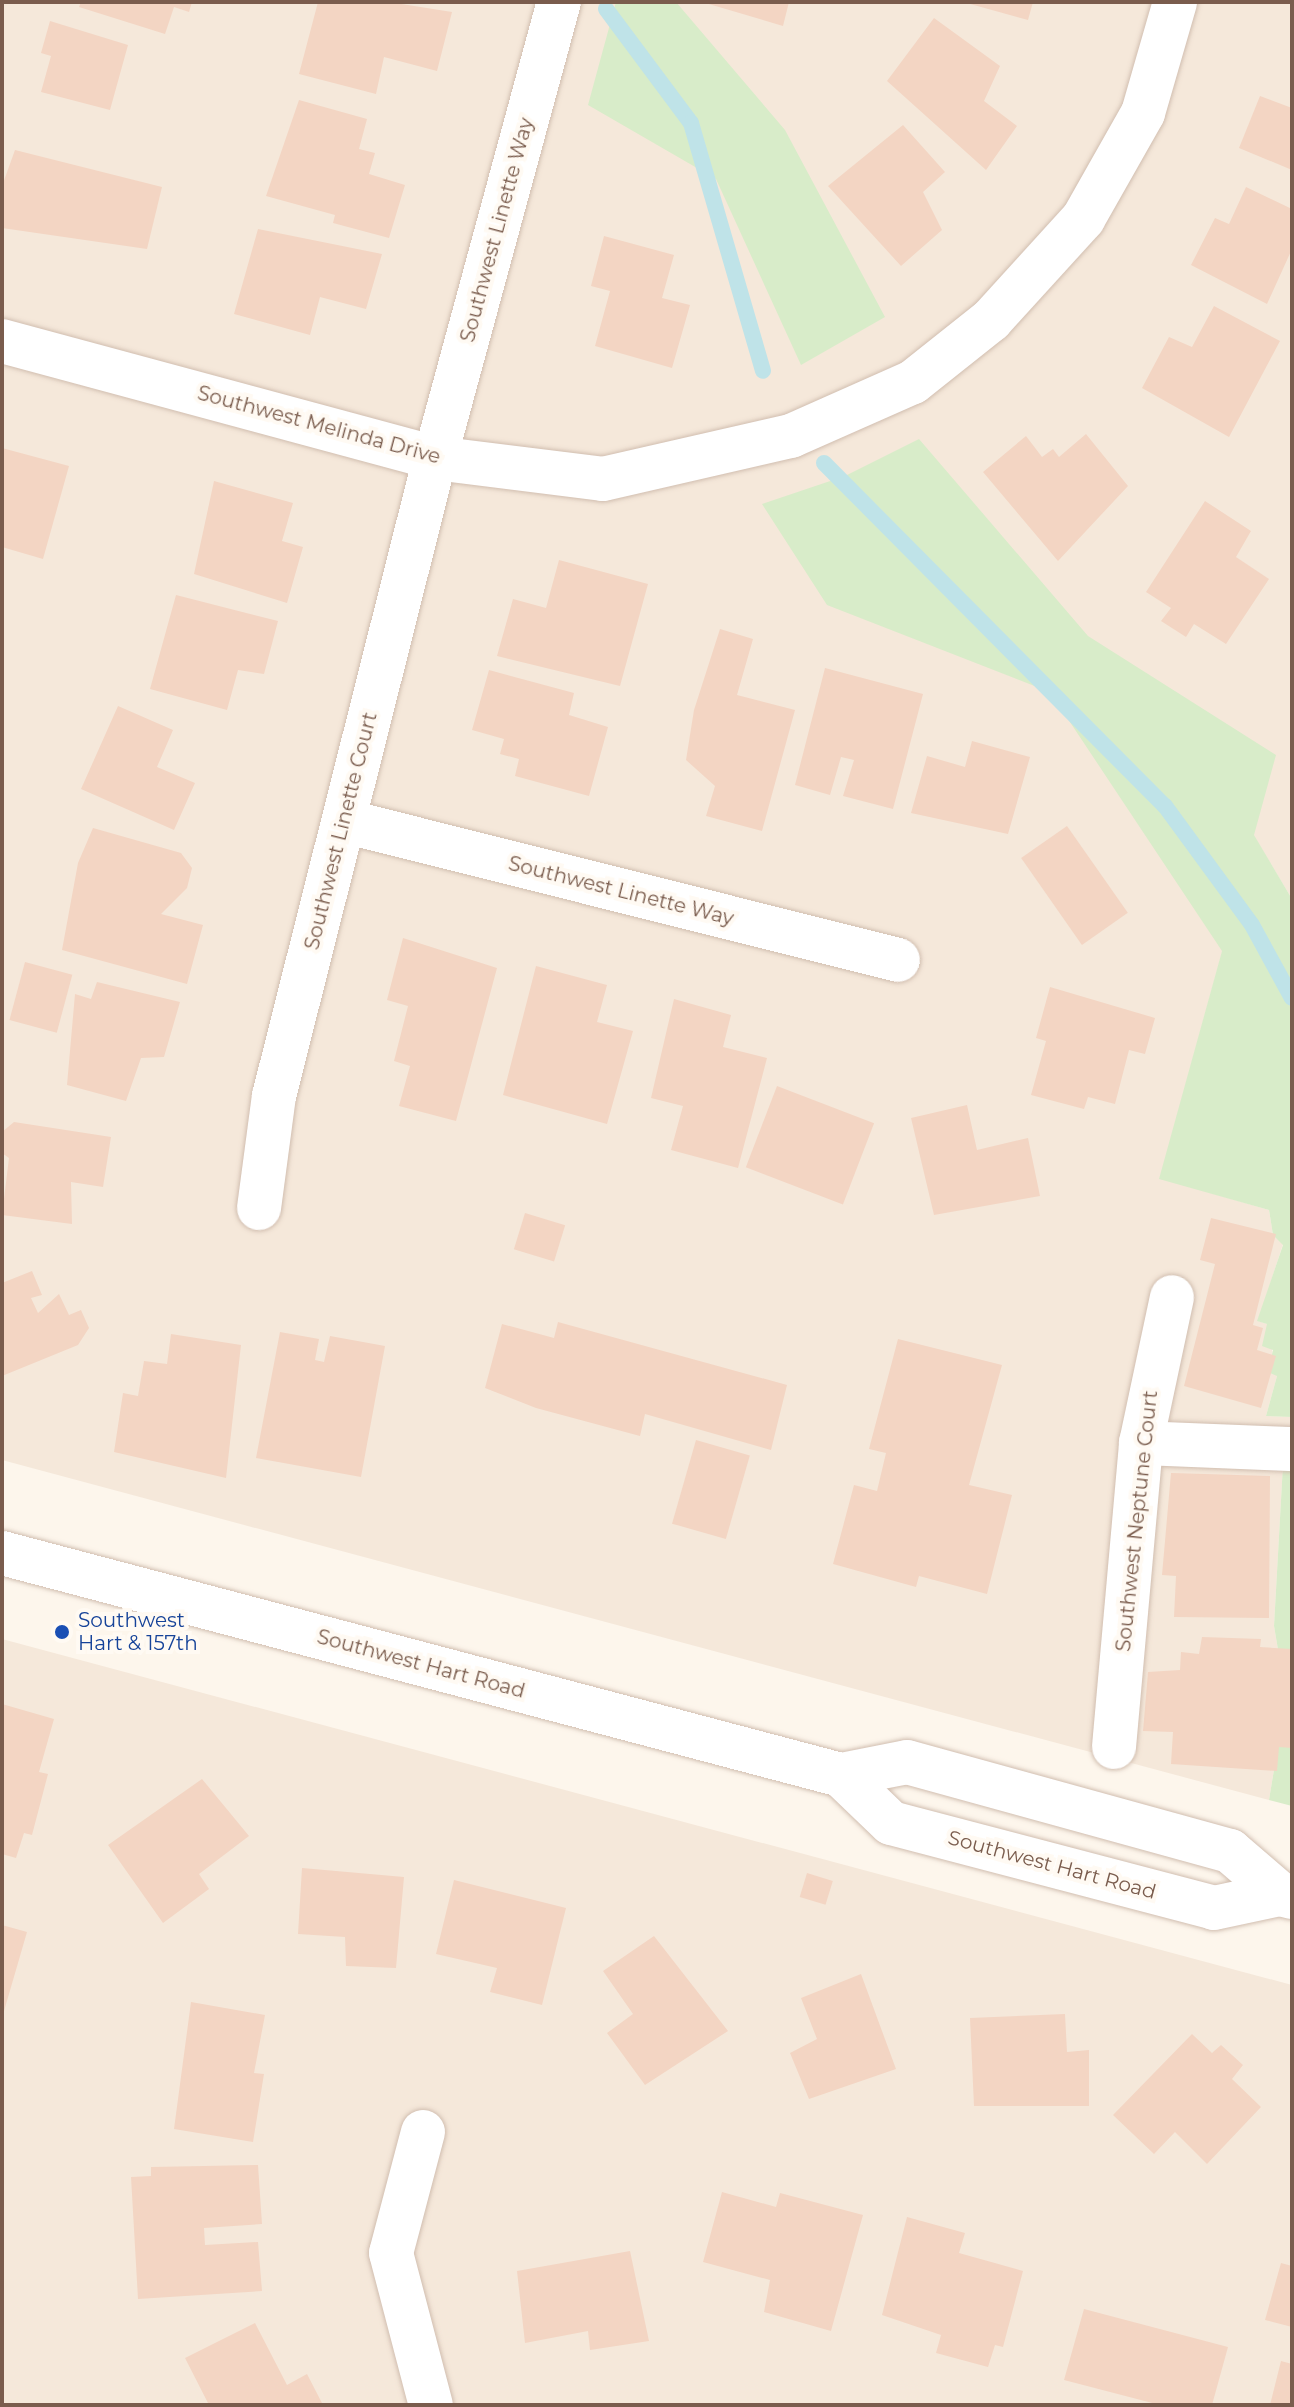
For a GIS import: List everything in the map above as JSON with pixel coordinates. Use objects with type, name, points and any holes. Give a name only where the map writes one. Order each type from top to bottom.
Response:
[{"type":"street","name":"Southwest Linette Way","points":[[435,458],[559,2]]},
{"type":"street","name":"Southwest Melinda Drive","points":[[2,341],[435,458],[603,479],[791,436],[913,382],[991,320],[1083,219],[1143,113],[1175,2]]},
{"type":"street","name":"Southwest Linette Court","points":[[259,1208],[274,1096],[435,458]]},
{"type":"street","name":"Southwest Linette Way","points":[[344,821],[898,960]]},
{"type":"street","name":"Southwest Neptune Court","points":[[1114,1747],[1141,1443],[1172,1297]]},
{"type":"street","points":[[1141,1443],[1292,1449]]},
{"type":"street","name":"Southwest Hart Road","points":[[2,1553],[841,1775],[907,1762],[1230,1851],[1286,1896]]},
{"type":"street","name":"Southwest Hart Road","points":[[841,1775],[891,1823],[1214,1908],[1286,1896]]},
{"type":"street","points":[[423,2132],[391,2253],[431,2405]]},
{"type":"shaded area","points":[[2,2],[1292,2],[1292,899],[1254,836],[1160,1178],[1269,1210],[1273,1235],[1283,1244],[1258,1321],[1267,1324],[1277,1376],[1266,1416],[1292,1417],[1292,1464],[1283,1465],[1274,1626],[1286,1697],[1269,1800],[2,1460]]},
{"type":"shaded area","points":[[2,1639],[1292,1985],[1292,2405],[2,2405]]},
{"type":"green space","points":[[616,2],[676,2],[785,130],[885,317],[801,365],[716,179],[588,105]]},
{"type":"green space","points":[[919,439],[1088,636],[1276,755],[1254,835],[1292,899],[1292,1417],[1266,1416],[1277,1376],[1268,1372],[1273,1350],[1262,1346],[1267,1324],[1257,1321],[1283,1245],[1273,1235],[1269,1210],[1159,1179],[1222,951],[1050,692],[827,605],[762,504],[845,476]]},
{"type":"green space","points":[[1283,1464],[1292,1464],[1292,1806],[1269,1800],[1286,1697],[1274,1626]]},
{"type":"building","points":[[81,2],[192,2],[189,12],[174,7],[165,34],[79,7]]},
{"type":"building","points":[[318,2],[389,2],[452,12],[437,71],[384,57],[376,94],[299,74]]},
{"type":"building","points":[[702,2],[789,2],[783,26]]},
{"type":"building","points":[[963,2],[1033,2],[1028,20]]},
{"type":"building","points":[[934,18],[1000,66],[984,101],[1017,126],[986,170],[887,81]]},
{"type":"building","points":[[50,21],[128,45],[110,110],[41,92],[51,56],[41,53]]},
{"type":"building","points":[[1260,96],[1292,108],[1292,170],[1239,148]]},
{"type":"building","points":[[299,100],[367,119],[359,149],[375,153],[369,174],[405,185],[389,238],[333,223],[335,215],[266,196]]},
{"type":"building","points":[[903,125],[945,172],[923,192],[942,230],[901,266],[828,186]]},
{"type":"building","points":[[15,150],[162,187],[147,249],[2,228],[2,186]]},
{"type":"building","points":[[1246,187],[1292,209],[1292,249],[1267,304],[1191,265],[1215,218],[1229,224]]},
{"type":"building","points":[[258,229],[382,254],[366,309],[320,297],[310,335],[234,314]]},
{"type":"building","points":[[604,236],[674,255],[662,298],[690,305],[672,368],[595,346],[610,291],[591,286]]},
{"type":"building","points":[[1214,306],[1280,341],[1229,437],[1142,388],[1169,337],[1192,347]]},
{"type":"building","points":[[1086,434],[1128,486],[1058,561],[983,472],[1026,436],[1042,457],[1053,449],[1059,457]]},
{"type":"building","points":[[2,448],[69,466],[43,559],[2,547]]},
{"type":"building","points":[[214,481],[293,503],[282,541],[303,547],[287,603],[194,574]]},
{"type":"building","points":[[1205,501],[1251,531],[1236,557],[1269,579],[1226,644],[1194,624],[1186,637],[1161,621],[1171,608],[1146,592]]},
{"type":"building","points":[[559,560],[648,584],[620,686],[497,656],[513,599],[546,608]]},
{"type":"building","points":[[176,595],[278,621],[264,674],[238,670],[227,710],[150,689]]},
{"type":"building","points":[[720,629],[753,639],[737,695],[795,710],[762,831],[706,816],[715,786],[686,760],[694,710]]},
{"type":"building","points":[[825,668],[923,694],[893,809],[843,796],[854,760],[841,757],[830,795],[795,785]]},
{"type":"building","points":[[489,670],[574,693],[569,715],[608,727],[589,796],[515,776],[519,759],[500,754],[504,739],[472,730]]},
{"type":"building","points":[[118,706],[173,730],[157,767],[195,783],[174,830],[81,789]]},
{"type":"building","points":[[972,741],[1030,757],[1008,834],[911,813],[927,756],[965,767]]},
{"type":"building","points":[[1067,826],[1128,913],[1082,945],[1021,858]]},
{"type":"building","points":[[93,828],[181,853],[192,868],[187,888],[161,914],[203,925],[187,984],[62,950],[78,863]]},
{"type":"building","points":[[403,938],[497,968],[456,1121],[399,1106],[410,1066],[394,1061],[408,1006],[387,1000]]},
{"type":"building","points":[[25,962],[72,975],[57,1033],[9,1020]]},
{"type":"building","points":[[536,966],[607,985],[597,1022],[633,1031],[607,1124],[503,1095]]},
{"type":"building","points":[[97,982],[180,1002],[164,1057],[141,1058],[126,1101],[67,1085],[75,994],[91,999]]},
{"type":"building","points":[[1050,987],[1155,1018],[1145,1054],[1129,1050],[1115,1104],[1088,1097],[1084,1109],[1031,1095],[1046,1041],[1036,1038]]},
{"type":"building","points":[[674,999],[731,1015],[723,1047],[767,1058],[738,1168],[671,1150],[683,1106],[651,1098]]},
{"type":"building","points":[[777,1086],[874,1123],[843,1204],[746,1167]]},
{"type":"building","points":[[967,1105],[977,1150],[1028,1138],[1040,1196],[934,1215],[911,1118]]},
{"type":"building","points":[[14,1122],[111,1137],[103,1187],[71,1182],[72,1224],[2,1215],[9,1158],[2,1153],[2,1132]]},
{"type":"building","points":[[525,1213],[565,1225],[554,1262],[514,1249]]},
{"type":"building","points":[[1211,1218],[1276,1234],[1253,1325],[1263,1328],[1257,1350],[1276,1356],[1261,1408],[1184,1386],[1215,1264],[1200,1260]]},
{"type":"building","points":[[32,1271],[42,1295],[31,1298],[38,1313],[59,1294],[69,1315],[81,1310],[89,1328],[78,1345],[2,1376],[2,1283]]},
{"type":"building","points":[[558,1322],[787,1385],[771,1450],[645,1414],[640,1436],[536,1408],[485,1388],[502,1324],[554,1338]]},
{"type":"building","points":[[280,1332],[319,1339],[315,1360],[324,1362],[330,1336],[385,1346],[361,1477],[256,1458]]},
{"type":"building","points":[[171,1334],[241,1345],[226,1478],[114,1452],[123,1393],[138,1396],[144,1361],[167,1364]]},
{"type":"building","points":[[898,1339],[1002,1365],[969,1485],[1012,1495],[987,1594],[919,1576],[916,1587],[833,1564],[854,1485],[877,1491],[886,1453],[869,1449]]},
{"type":"building","points":[[696,1440],[750,1455],[726,1539],[672,1524]]},
{"type":"building","points":[[1171,1473],[1270,1476],[1269,1618],[1174,1617],[1176,1576],[1162,1575]]},
{"type":"building","points":[[1202,1637],[1261,1639],[1260,1647],[1292,1649],[1292,1748],[1279,1747],[1277,1771],[1171,1764],[1173,1732],[1143,1731],[1148,1672],[1180,1670],[1181,1652],[1199,1654]]},
{"type":"building","points":[[2,1704],[54,1719],[39,1772],[48,1774],[32,1835],[24,1833],[16,1858],[2,1854]]},
{"type":"building","points":[[202,1779],[249,1836],[199,1874],[209,1889],[163,1923],[108,1845]]},
{"type":"building","points":[[302,1868],[404,1877],[396,1968],[346,1966],[345,1937],[298,1934]]},
{"type":"building","points":[[807,1873],[833,1881],[826,1905],[800,1897]]},
{"type":"building","points":[[454,1880],[566,1908],[542,2005],[490,1992],[497,1968],[436,1954]]},
{"type":"building","points":[[2,1925],[27,1932],[2,2018]]},
{"type":"building","points":[[654,1936],[728,2031],[645,2085],[607,2033],[633,2014],[603,1971]]},
{"type":"building","points":[[861,1974],[896,2069],[809,2099],[790,2053],[817,2039],[801,1998]]},
{"type":"building","points":[[191,2002],[265,2015],[254,2073],[264,2074],[253,2142],[174,2129]]},
{"type":"building","points":[[1065,2014],[1067,2052],[1089,2050],[1089,2106],[974,2106],[970,2018]]},
{"type":"building","points":[[1192,2034],[1212,2053],[1221,2045],[1243,2065],[1232,2079],[1261,2107],[1207,2164],[1175,2132],[1154,2154],[1113,2115]]},
{"type":"building","points":[[258,2165],[262,2224],[204,2228],[205,2245],[258,2242],[262,2291],[138,2299],[131,2177],[151,2176],[151,2167]]},
{"type":"building","points":[[722,2192],[776,2207],[780,2193],[863,2215],[831,2331],[764,2312],[770,2280],[703,2262]]},
{"type":"building","points":[[907,2217],[965,2233],[959,2253],[1023,2271],[1003,2347],[995,2345],[988,2367],[936,2353],[941,2335],[882,2315]]},
{"type":"building","points":[[630,2251],[649,2341],[590,2350],[588,2331],[525,2343],[517,2271]]},
{"type":"building","points":[[1281,2263],[1292,2266],[1292,2327],[1265,2320]]},
{"type":"building","points":[[1084,2309],[1228,2347],[1212,2405],[1160,2405],[1064,2380]]},
{"type":"building","points":[[255,2323],[287,2385],[307,2374],[323,2405],[209,2405],[185,2358]]},
{"type":"building","points":[[1281,2361],[1292,2364],[1292,2405],[1270,2405]]},
{"type":"waterway","points":[[606,9],[691,123],[763,371]]},
{"type":"waterway","points":[[824,463],[1165,806],[1252,925],[1292,998]]},
{"type":"place","name":"Southwest Hart & 157th","points":[[62,1632]]}]
